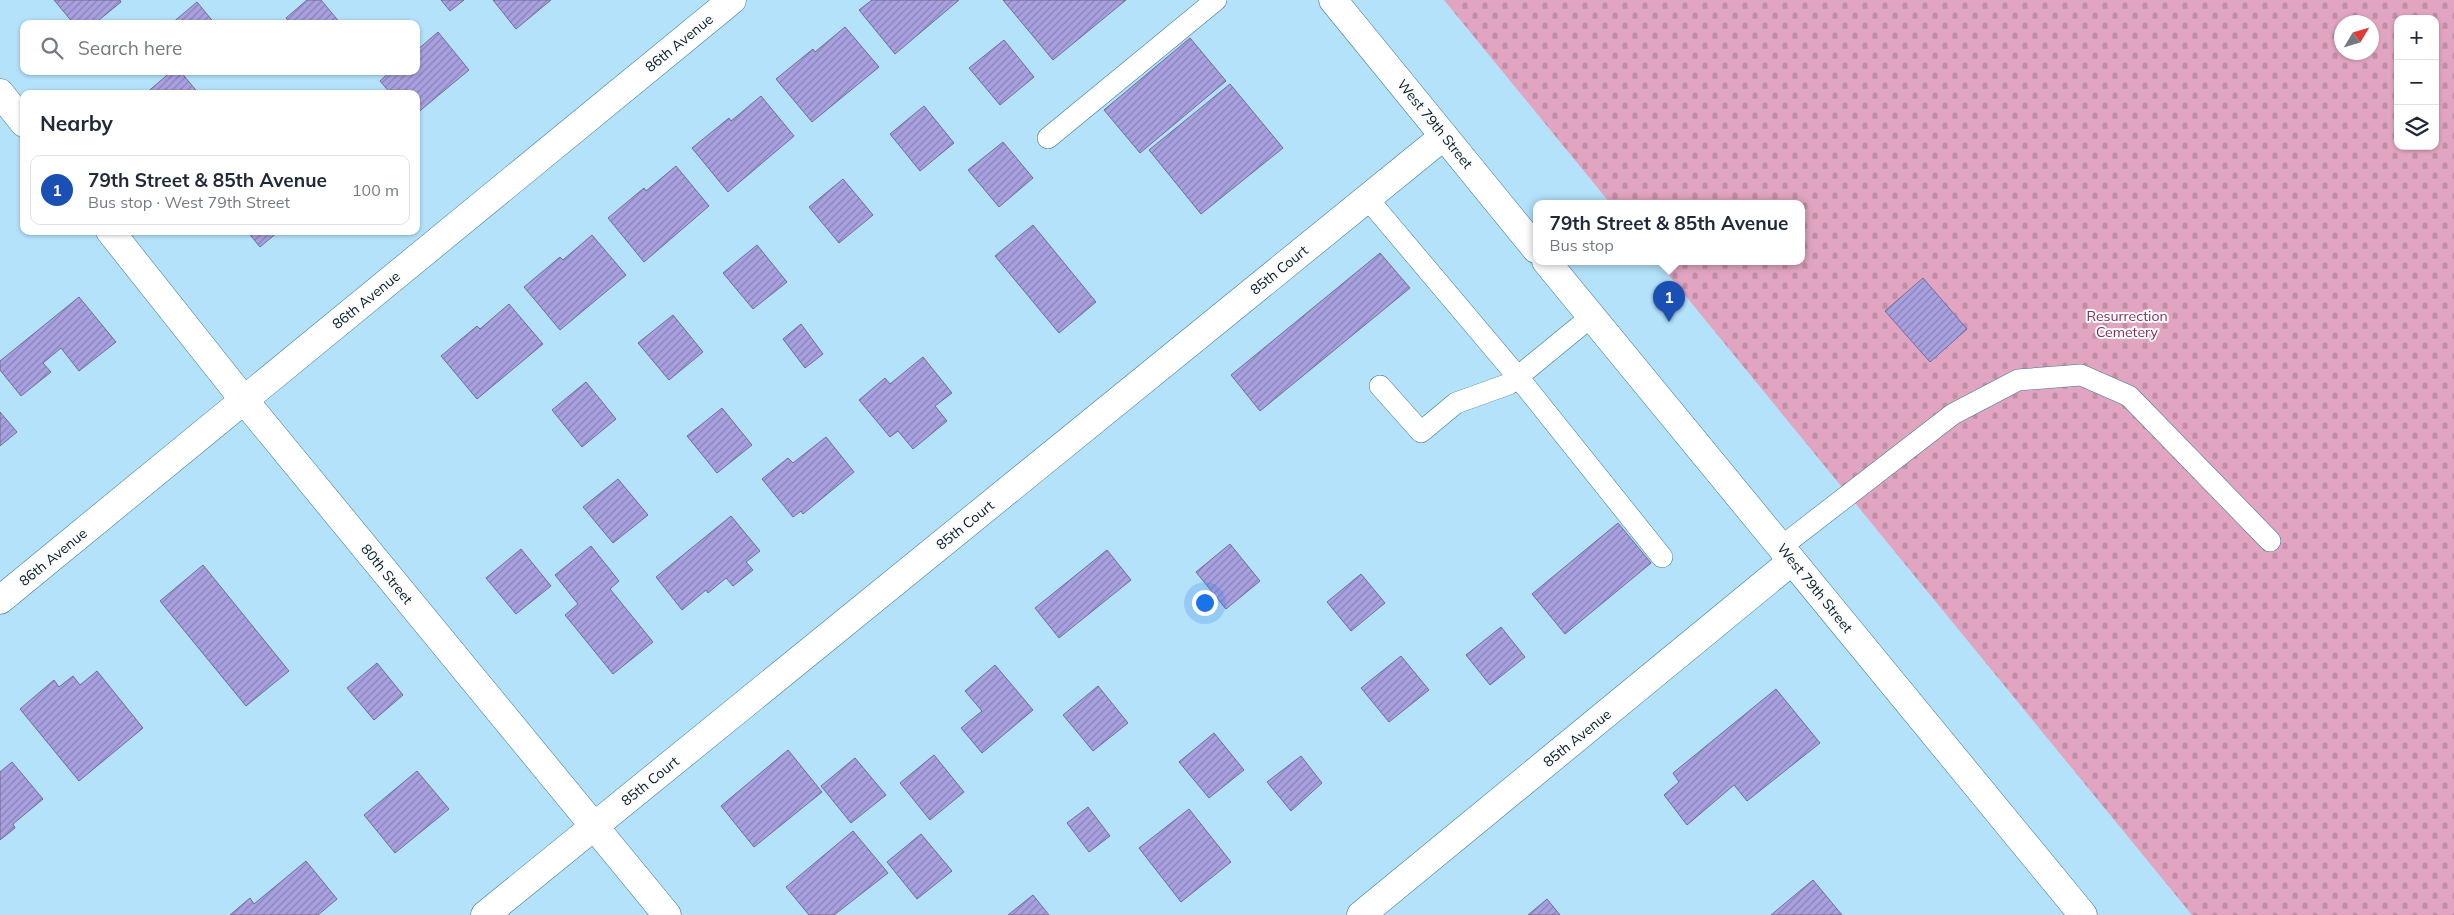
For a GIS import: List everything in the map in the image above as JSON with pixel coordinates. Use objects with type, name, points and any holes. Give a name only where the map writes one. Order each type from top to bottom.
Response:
[{"type":"street","name":"86th Avenue","points":[[0,600],[732,0]]},
{"type":"street","name":"West 79th Street","points":[[1333,0],[1533,245]]},
{"type":"street","points":[[0,93],[20,118]]},
{"type":"street","name":"85th Court","points":[[485,915],[1444,136]]},
{"type":"street","name":"80th Street","points":[[113,235],[244,400],[667,915]]},
{"type":"street","name":"West 79th Street","points":[[1549,265],[2083,915]]},
{"type":"street","name":"85th Avenue","points":[[1362,915],[1787,554]]},
{"type":"lane","points":[[1048,138],[1216,0]]},
{"type":"lane","points":[[1367,198],[1518,377],[1662,557]]},
{"type":"lane","points":[[1380,386],[1420,432],[1456,403],[1509,384],[1592,316]]},
{"type":"lane","points":[[1787,554],[1953,414],[2018,380],[2081,375],[2129,396],[2270,541]]},
{"type":"green space","name":"Resurrection Cemetery","points":[[1444,0],[2454,0],[2454,915],[2192,915],[1660,265],[1805,265],[1805,200],[1608,200]]},
{"type":"building","points":[[54,0],[120,0],[121,2],[99,20],[71,20]]},
{"type":"building","points":[[307,0],[321,0],[338,20],[288,20],[286,18]]},
{"type":"building","points":[[441,0],[464,0],[450,11]]},
{"type":"building","points":[[493,0],[551,0],[516,29]]},
{"type":"building","points":[[872,0],[959,0],[895,54],[859,10]]},
{"type":"building","points":[[1003,0],[1126,0],[1053,60]]},
{"type":"building","points":[[197,2],[212,20],[176,20]]},
{"type":"building","points":[[845,27],[879,67],[812,122],[776,79],[813,49],[815,52]]},
{"type":"building","points":[[438,32],[469,70],[420,111],[420,90],[388,90],[380,81],[387,75],[420,75],[420,48]]},
{"type":"building","points":[[1190,38],[1226,81],[1140,153],[1104,110]]},
{"type":"building","points":[[1004,40],[1034,77],[1000,105],[969,68]]},
{"type":"building","points":[[167,75],[183,75],[196,90],[150,90]]},
{"type":"building","points":[[1230,84],[1283,148],[1201,214],[1149,150]]},
{"type":"building","points":[[761,96],[794,136],[728,192],[692,148],[729,118],[731,121]]},
{"type":"building","points":[[924,106],[954,143],[920,171],[890,134]]},
{"type":"building","points":[[1003,142],[1033,178],[999,207],[968,170]]},
{"type":"building","points":[[676,166],[709,206],[644,262],[608,218],[644,188],[646,191]]},
{"type":"building","points":[[843,179],[873,215],[839,243],[809,207]]},
{"type":"building","points":[[1033,225],[1096,302],[1059,333],[995,256]]},
{"type":"building","points":[[250,235],[274,235],[260,247]]},
{"type":"building","points":[[592,235],[626,275],[560,330],[524,287],[560,257],[563,260]]},
{"type":"building","points":[[757,245],[787,282],[753,309],[723,273]]},
{"type":"building","points":[[1380,253],[1410,288],[1260,411],[1231,375]]},
{"type":"building","points":[[1923,278],[1967,329],[1930,362],[1885,311]]},
{"type":"building","points":[[79,297],[116,342],[79,371],[61,348],[43,363],[51,372],[21,396],[0,370],[0,361]]},
{"type":"building","points":[[509,304],[543,344],[477,399],[441,356],[477,326],[480,329]]},
{"type":"building","points":[[673,315],[703,352],[669,380],[638,343]]},
{"type":"building","points":[[801,324],[823,354],[805,368],[783,339]]},
{"type":"building","points":[[923,357],[952,393],[935,406],[947,421],[913,449],[898,431],[890,437],[859,400],[885,378],[890,384]]},
{"type":"building","points":[[586,382],[616,419],[582,447],[552,410]]},
{"type":"building","points":[[722,408],[752,445],[717,473],[687,436]]},
{"type":"building","points":[[0,412],[17,432],[0,446]]},
{"type":"building","points":[[826,437],[854,472],[803,514],[801,511],[793,517],[762,479],[788,458],[793,463]]},
{"type":"building","points":[[618,479],[648,515],[613,543],[583,507]]},
{"type":"building","points":[[731,516],[760,551],[746,562],[753,570],[733,586],[726,578],[708,593],[706,590],[682,610],[656,577]]},
{"type":"building","points":[[1618,523],[1651,563],[1565,634],[1532,594]]},
{"type":"building","points":[[1230,544],[1260,581],[1226,609],[1196,572]]},
{"type":"building","points":[[591,546],[619,581],[610,589],[653,642],[613,674],[565,615],[578,604],[555,575]]},
{"type":"building","points":[[521,549],[551,586],[516,614],[486,578]]},
{"type":"building","points":[[1107,550],[1131,580],[1059,638],[1035,608]]},
{"type":"building","points":[[203,565],[289,671],[246,706],[160,601]]},
{"type":"building","points":[[1361,574],[1385,603],[1351,631],[1327,602]]},
{"type":"building","points":[[1501,627],[1525,657],[1490,685],[1466,655]]},
{"type":"building","points":[[1401,656],[1429,690],[1389,722],[1361,688]]},
{"type":"building","points":[[377,663],[403,695],[374,720],[347,688]]},
{"type":"building","points":[[995,665],[1033,710],[982,753],[961,728],[982,711],[965,691]]},
{"type":"building","points":[[97,671],[143,728],[79,781],[20,709],[54,680],[59,687],[73,676],[80,685]]},
{"type":"building","points":[[1098,686],[1128,723],[1093,751],[1063,715]]},
{"type":"building","points":[[1776,689],[1820,743],[1747,801],[1734,785],[1687,825],[1664,795],[1679,782],[1673,773]]},
{"type":"building","points":[[1214,733],[1244,770],[1209,798],[1179,762]]},
{"type":"building","points":[[788,750],[822,792],[754,847],[721,806]]},
{"type":"building","points":[[934,755],[964,792],[930,820],[900,783]]},
{"type":"building","points":[[1301,756],[1322,783],[1291,811],[1267,782]]},
{"type":"building","points":[[855,758],[886,795],[851,823],[821,786]]},
{"type":"building","points":[[12,762],[43,799],[13,824],[15,828],[0,840],[0,772]]},
{"type":"building","points":[[417,771],[449,809],[395,853],[364,815]]},
{"type":"building","points":[[1088,807],[1110,836],[1089,852],[1067,823]]},
{"type":"building","points":[[1189,809],[1231,862],[1181,902],[1139,848]]},
{"type":"building","points":[[853,831],[888,873],[834,915],[809,915],[786,887]]},
{"type":"building","points":[[921,834],[952,871],[917,899],[887,862]]},
{"type":"building","points":[[306,861],[337,899],[318,915],[230,915],[250,898],[254,904]]},
{"type":"building","points":[[1813,880],[1842,915],[1771,915]]},
{"type":"building","points":[[1033,895],[1049,915],[1008,915]]},
{"type":"building","points":[[1547,899],[1560,915],[1528,915]]},
{"type":"place","name":"79th Street & 85th Avenue","points":[[1669,322]]}]
